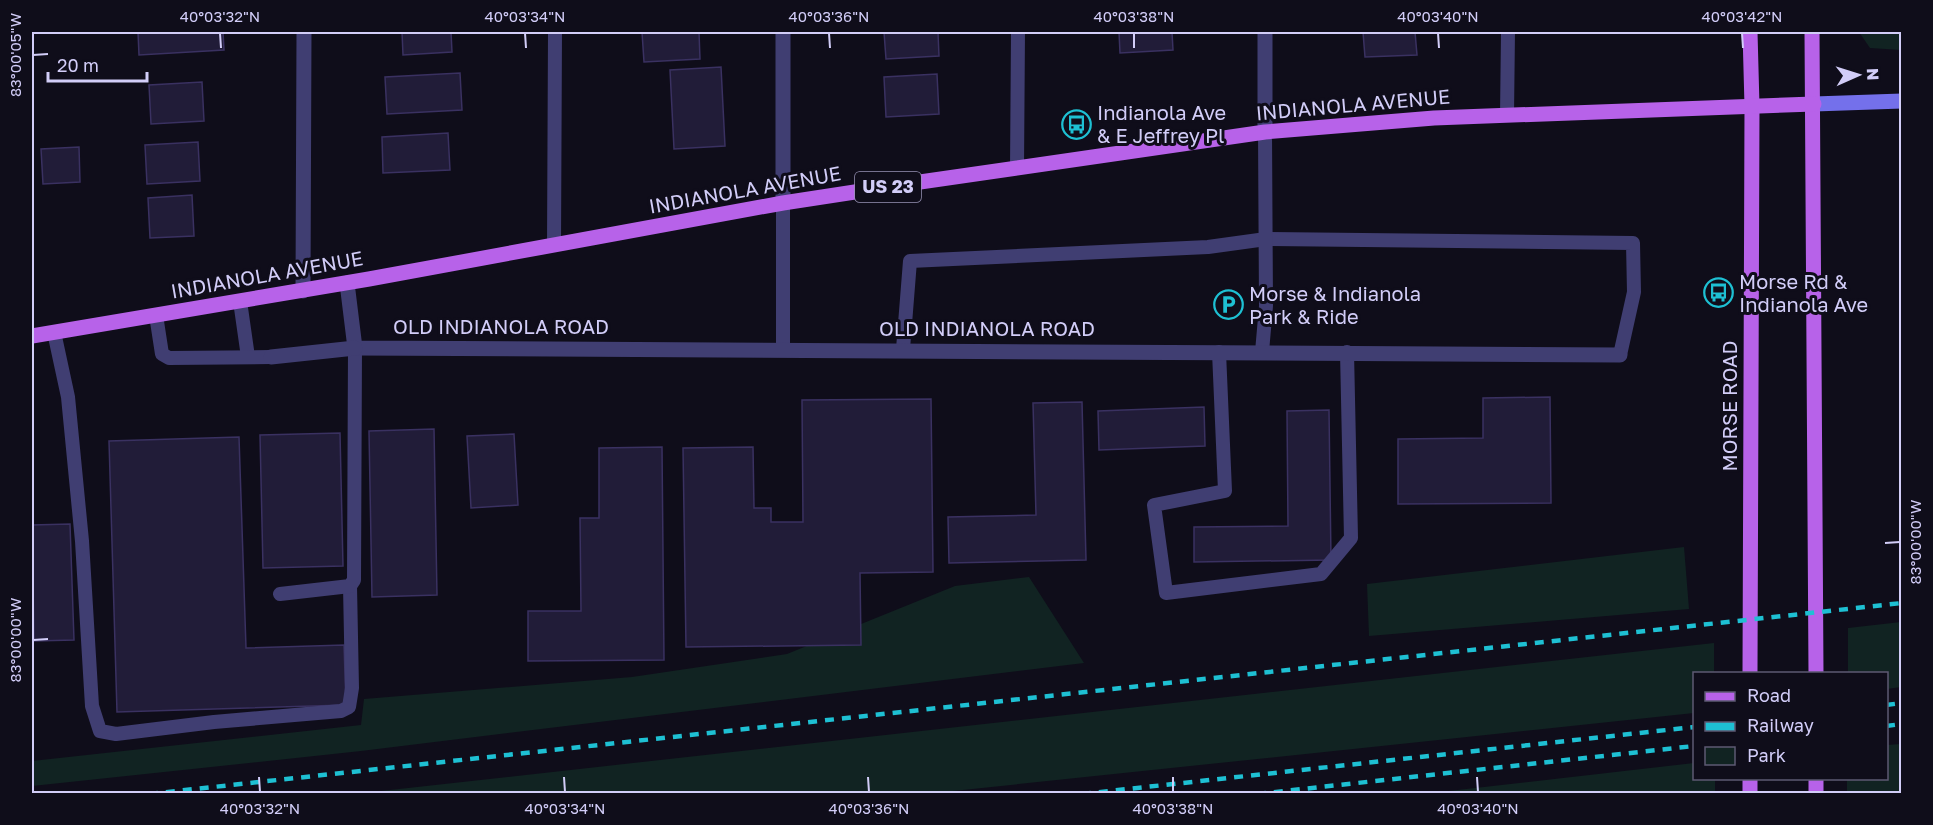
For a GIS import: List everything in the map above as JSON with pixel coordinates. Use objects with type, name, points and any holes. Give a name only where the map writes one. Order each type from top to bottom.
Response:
[{"type":"main road","name":"MORSE ROAD","points":[[1750,32],[1752,106],[1750,672]]},
{"type":"main road","points":[[1812,32],[1816,672]]},
{"type":"main road","name":"INDIANOLA AVENUE","points":[[32,336],[303,291],[783,203],[1265,132],[1434,118],[1902,101]]},
{"type":"street","points":[[303,291],[304,32]]},
{"type":"street","points":[[783,32],[783,203]]},
{"type":"street","points":[[1265,32],[1265,132]]},
{"type":"street","points":[[347,283],[355,348]]},
{"type":"street","name":"OLD INDIANOLA ROAD","points":[[272,357],[355,348],[903,349],[1620,355]]},
{"type":"lane","points":[[554,245],[555,32]]},
{"type":"lane","points":[[1017,168],[1018,32]]},
{"type":"lane","points":[[1507,115],[1508,32]]},
{"type":"lane","points":[[1262,352],[1266,306],[1265,132]]},
{"type":"lane","points":[[783,203],[783,349]]},
{"type":"lane","points":[[903,349],[910,261],[1208,247],[1266,239],[1634,243],[1634,292],[1620,355]]},
{"type":"lane","points":[[240,301],[248,357]]},
{"type":"lane","points":[[156,315],[162,354],[169,358],[272,357]]},
{"type":"lane","points":[[54,332],[68,397],[82,541],[92,706],[100,730],[116,734],[214,722],[341,711],[349,706],[352,688],[350,586],[354,580],[355,348]]},
{"type":"lane","points":[[1219,352],[1225,490],[1154,505],[1166,593],[1321,574],[1351,538],[1347,352]]},
{"type":"lane","points":[[279,594],[350,586]]},
{"type":"green space","points":[[1859,32],[1901,32],[1901,50],[1870,48]]},
{"type":"green space","points":[[1684,547],[1689,609],[1369,636],[1367,584]]},
{"type":"green space","points":[[1029,577],[1084,663],[361,751],[32,786],[32,761],[361,725],[364,699],[632,677],[787,654],[955,586]]},
{"type":"green space","points":[[1901,622],[1901,687],[1888,689],[1888,672],[1848,672],[1848,628]]},
{"type":"green space","points":[[1714,643],[1714,672],[1693,672],[1693,713],[934,793],[363,793]]},
{"type":"green space","points":[[1901,744],[1901,793],[1847,793],[1847,780],[1888,780],[1888,745]]},
{"type":"green space","points":[[1693,763],[1693,780],[1715,780],[1715,793],[1431,793]]},
{"type":"building","points":[[138,32],[223,32],[224,50],[139,55]]},
{"type":"building","points":[[402,32],[451,32],[452,52],[403,55]]},
{"type":"building","points":[[642,32],[699,32],[700,59],[644,62]]},
{"type":"building","points":[[884,32],[938,32],[939,56],[886,59]]},
{"type":"building","points":[[1119,32],[1172,32],[1173,50],[1120,53]]},
{"type":"building","points":[[1363,32],[1415,32],[1417,55],[1365,57]]},
{"type":"building","points":[[721,67],[725,146],[674,149],[670,70]]},
{"type":"building","points":[[460,73],[462,110],[387,114],[385,77]]},
{"type":"building","points":[[937,74],[939,114],[886,117],[884,77]]},
{"type":"building","points":[[202,82],[204,121],[151,124],[149,85]]},
{"type":"building","points":[[448,133],[450,170],[383,173],[382,137]]},
{"type":"building","points":[[198,142],[200,181],[147,184],[145,145]]},
{"type":"building","points":[[79,147],[80,182],[43,184],[41,149]]},
{"type":"building","points":[[192,195],[194,236],[150,238],[148,198]]},
{"type":"building","points":[[1550,397],[1551,503],[1398,504],[1398,439],[1483,438],[1483,398]]},
{"type":"building","points":[[931,399],[933,572],[860,573],[861,645],[686,647],[683,448],[753,447],[754,508],[771,508],[771,522],[803,522],[802,400]]},
{"type":"building","points":[[1082,402],[1086,560],[949,563],[948,517],[1036,515],[1033,403]]},
{"type":"building","points":[[1204,407],[1205,446],[1099,450],[1098,411]]},
{"type":"building","points":[[1329,410],[1331,560],[1194,562],[1194,527],[1288,526],[1287,411]]},
{"type":"building","points":[[434,429],[437,595],[372,597],[369,431]]},
{"type":"building","points":[[340,433],[343,566],[263,568],[260,435]]},
{"type":"building","points":[[514,434],[518,505],[471,508],[467,436]]},
{"type":"building","points":[[239,437],[246,648],[344,645],[346,705],[117,712],[109,441]]},
{"type":"building","points":[[662,447],[664,660],[528,661],[528,611],[581,611],[580,518],[599,518],[599,448]]},
{"type":"building","points":[[70,524],[74,640],[34,641],[32,525]]},
{"type":"railway","points":[[149,794],[1902,603]]},
{"type":"railway","points":[[1888,705],[1902,703]]},
{"type":"railway","points":[[1888,726],[1902,724]]},
{"type":"railway","points":[[1082,794],[1693,727]]},
{"type":"railway","points":[[1257,794],[1693,746]]},
{"type":"place","name":"Indianola Ave & E Jeffrey Pl","points":[[1076,125]]},
{"type":"place","name":"Morse Rd & Indianola Ave","points":[[1718,293]]},
{"type":"place","name":"Morse & Indianola Park & Ride","points":[[1228,305]]}]
